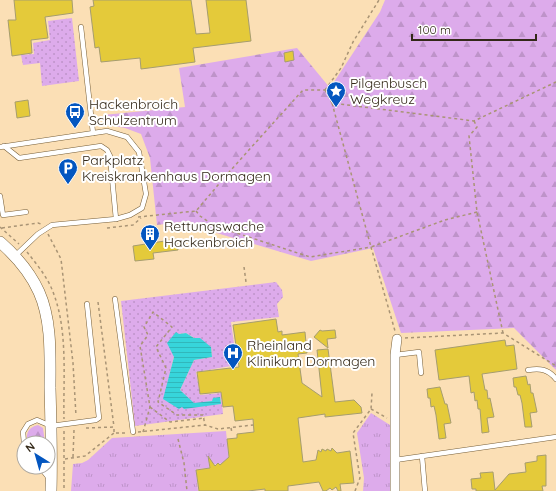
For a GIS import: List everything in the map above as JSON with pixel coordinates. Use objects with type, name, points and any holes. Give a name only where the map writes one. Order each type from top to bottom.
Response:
[{"type":"street","points":[[0,242],[15,256],[29,274],[39,292],[46,311],[50,358],[51,486]]},
{"type":"street","points":[[395,491],[395,355],[397,339]]},
{"type":"lane","points":[[81,27],[93,133]]},
{"type":"lane","points":[[2,146],[107,131],[127,137],[139,152],[146,194],[142,208],[130,215],[116,219],[52,225],[45,229],[15,256]]},
{"type":"lane","points":[[2,146],[19,158],[101,146],[107,150],[110,156],[116,219]]},
{"type":"lane","points":[[0,196],[3,215],[26,212]]},
{"type":"lane","points":[[115,299],[133,432]]},
{"type":"lane","points":[[23,435],[23,432],[28,424],[37,420],[51,426],[96,420],[99,416],[86,304]]},
{"type":"lane","points":[[395,355],[419,352],[422,374]]},
{"type":"lane","points":[[528,370],[539,368],[551,373],[556,379]]},
{"type":"lane","points":[[395,460],[556,438]]},
{"type":"lane","points":[[422,456],[425,491]]},
{"type":"lane","points":[[45,475],[51,486]]},
{"type":"path","points":[[325,90],[341,68],[353,42],[379,0]]},
{"type":"path","points":[[332,103],[412,115],[474,121],[556,82]]},
{"type":"path","points":[[130,215],[141,218],[196,211],[303,90],[325,90]]},
{"type":"path","points":[[325,90],[332,103],[397,339],[503,333],[556,366]]},
{"type":"path","points":[[474,121],[477,127],[469,136],[477,212],[503,333]]},
{"type":"path","points":[[196,211],[200,216],[215,226],[294,254],[310,257],[371,247],[445,220],[477,212]]},
{"type":"path","points":[[107,228],[133,224],[141,218]]},
{"type":"path","points":[[0,227],[2,228],[38,223],[45,229],[61,259],[73,363],[76,423]]},
{"type":"path","points":[[244,266],[246,282]]},
{"type":"path","points":[[98,302],[114,433]]},
{"type":"path","points":[[58,307],[63,363],[65,459],[64,491]]},
{"type":"path","points":[[143,432],[150,407],[140,346],[148,335],[144,326],[153,312],[172,327],[156,347],[166,368],[158,402],[177,415],[203,415],[205,425]]},
{"type":"path","points":[[355,491],[360,478],[353,433],[371,409],[372,393]]},
{"type":"path","points":[[150,407],[170,422],[204,418]]},
{"type":"path","points":[[371,409],[395,422]]},
{"type":"path","points":[[65,459],[85,456],[114,433],[143,432],[205,425],[218,429],[254,425]]},
{"type":"path","points":[[73,457],[74,429],[114,427]]},
{"type":"path","points":[[231,428],[232,433]]},
{"type":"path","points":[[178,439],[184,462],[187,491]]},
{"type":"green space","points":[[385,0],[556,0],[556,370],[514,328],[401,333],[373,248],[311,261],[210,231],[189,221],[157,225],[150,158],[141,134],[125,128],[104,124],[103,115],[185,107],[179,68],[297,48],[330,88],[380,12]]},
{"type":"green space","points":[[72,18],[79,81],[42,86],[40,63],[23,65],[21,55],[34,54],[33,43],[50,40],[48,21]]},
{"type":"green space","points":[[276,282],[282,290],[283,297],[277,304],[279,317],[231,322],[237,365],[196,372],[200,395],[221,393],[223,414],[135,426],[121,301]],"holes":[[[186,333],[211,347],[212,357],[194,360],[180,390],[194,404],[212,401],[220,397],[221,404],[181,407],[164,399],[179,334]]]},
{"type":"green space","points":[[371,413],[390,425],[390,491],[363,491],[364,478],[357,433]]},
{"type":"green space","points":[[38,425],[43,428],[44,435],[27,435],[28,431]]},
{"type":"green space","points":[[226,431],[229,462],[209,465],[209,468],[196,469],[198,491],[71,491],[73,464],[82,463],[88,460],[112,438]]},
{"type":"water","points":[[176,332],[179,334],[186,333],[194,338],[200,338],[211,347],[212,357],[194,360],[180,390],[194,403],[212,401],[213,398],[220,397],[221,404],[184,409],[182,407],[179,409],[163,399],[174,357],[167,343]]},
{"type":"building","points":[[14,0],[72,0],[73,13],[45,17],[48,38],[31,40],[32,53],[12,56],[8,20],[16,20]]},
{"type":"building","points":[[93,0],[191,0],[196,34],[210,33],[206,0],[246,0],[251,41],[193,48],[195,62],[141,69],[140,58],[101,62],[99,47],[95,48],[90,7],[94,6]]},
{"type":"building","points":[[293,51],[294,60],[285,62],[284,53]]},
{"type":"building","points":[[28,100],[30,116],[17,118],[15,102]]},
{"type":"building","name":"Rettungswache Hackenbroich","points":[[177,239],[178,250],[153,253],[154,259],[135,261],[133,246]]},
{"type":"building","points":[[276,319],[278,332],[282,331],[282,335],[305,332],[307,353],[298,354],[302,383],[322,397],[317,350],[328,349],[335,402],[354,400],[361,407],[362,413],[325,417],[325,414],[298,418],[303,462],[316,460],[318,450],[321,452],[322,449],[331,451],[332,448],[337,453],[350,451],[354,483],[340,484],[341,491],[338,491],[336,487],[332,490],[330,488],[323,491],[319,482],[288,486],[288,491],[265,491],[265,489],[248,491],[199,491],[196,470],[210,468],[208,456],[215,466],[218,463],[220,465],[229,457],[227,439],[237,438],[237,434],[254,432],[253,419],[235,421],[233,406],[223,407],[221,392],[200,394],[197,372],[239,367],[233,325]]},
{"type":"building","points":[[320,330],[335,330],[336,338],[327,339],[328,348],[314,337]]},
{"type":"building","points":[[505,340],[506,346],[514,345],[517,369],[482,374],[485,390],[487,390],[488,399],[490,398],[494,417],[487,418],[489,432],[482,433],[480,409],[478,409],[477,400],[475,401],[474,392],[471,393],[469,376],[439,380],[435,350]]},
{"type":"building","points":[[526,376],[528,385],[530,384],[531,393],[533,393],[537,412],[530,413],[532,427],[525,427],[520,395],[518,395],[516,387],[514,387],[513,378]]},
{"type":"building","points":[[440,387],[445,404],[447,404],[451,423],[444,424],[446,438],[439,439],[434,406],[431,407],[427,389]]},
{"type":"building","points":[[546,455],[546,486],[542,486],[543,491],[476,491],[476,489],[472,489],[471,479],[481,478],[480,473],[493,472],[495,490],[509,474],[526,472],[525,463],[537,461],[537,456]]},
{"type":"place","name":"Pilgenbusch Wegkreuz","points":[[336,108]]},
{"type":"place","name":"Hackenbroich Schulzentrum","points":[[75,129]]},
{"type":"place","name":"Parkplatz Kreiskrankenhaus Dormagen","points":[[68,185]]},
{"type":"place","name":"Rettungswache Hackenbroich","points":[[150,251]]},
{"type":"place","name":"Rheinland Klinikum Dormagen","points":[[233,370]]}]
